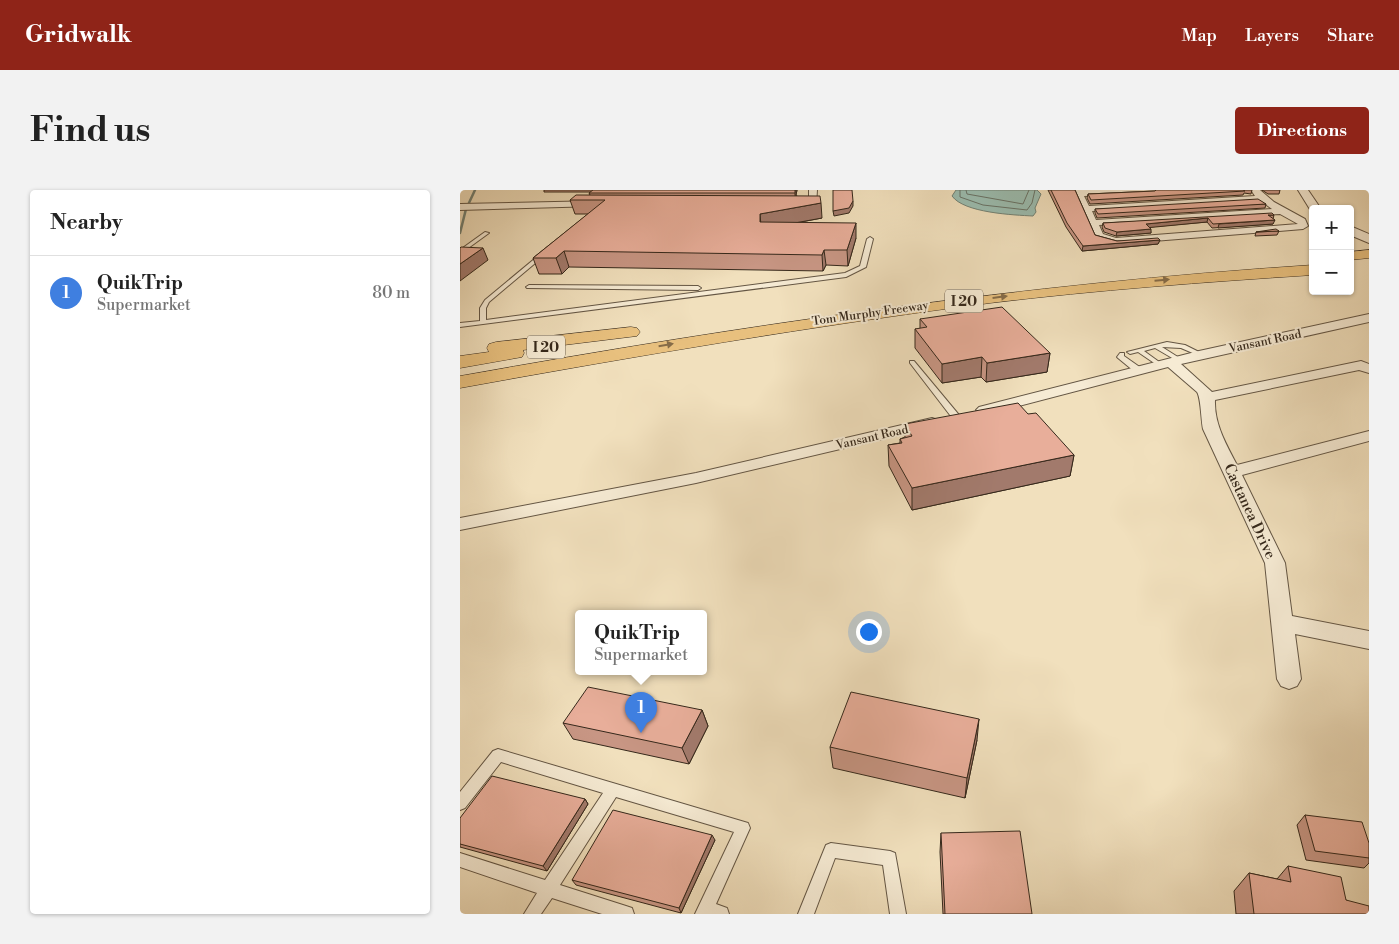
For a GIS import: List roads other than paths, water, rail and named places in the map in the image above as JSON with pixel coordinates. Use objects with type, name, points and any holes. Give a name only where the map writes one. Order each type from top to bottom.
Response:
[{"type":"highway","points":[[1354,256],[1369,254]]},
{"type":"highway","name":"I 20","points":[[952,288],[1110,271],[1309,258]]},
{"type":"highway","points":[[1354,268],[1369,267]]},
{"type":"highway","name":"Tom Murphy Freeway","points":[[460,382],[618,353],[811,321],[1103,285],[1309,270]]},
{"type":"highway","name":"I 20","points":[[460,353],[640,331],[460,362]]},
{"type":"highway","points":[[460,388],[618,353]]},
{"type":"street","points":[[787,204],[812,204],[813,190]]},
{"type":"street","points":[[1088,209],[1258,194],[1281,211],[1302,221],[1303,226],[1116,241],[1099,236],[1092,223],[1088,209],[1078,192],[1154,190]]},
{"type":"street","points":[[1302,190],[1312,205]]},
{"type":"street","points":[[568,203],[578,194]]},
{"type":"street","points":[[460,207],[605,203]]},
{"type":"street","points":[[1092,223],[1281,211]]},
{"type":"street","points":[[1354,232],[1369,239]]},
{"type":"street","name":"Vansant Road","points":[[460,524],[696,478],[1046,396],[1173,358],[1202,354],[1369,318]]},
{"type":"street","points":[[1173,358],[1203,389],[1208,397],[1366,366]]},
{"type":"street","name":"Castanea Drive","points":[[1208,397],[1207,412],[1211,429],[1275,563],[1290,680]]},
{"type":"street","points":[[1232,472],[1369,436]]},
{"type":"street","points":[[1284,623],[1369,640]]},
{"type":"lane","points":[[460,252],[487,232]]},
{"type":"lane","points":[[460,325],[854,272],[863,267],[870,239]]},
{"type":"lane","points":[[483,322],[483,308],[487,301],[553,245]]},
{"type":"lane","points":[[529,287],[738,288]]},
{"type":"lane","points":[[1156,346],[1173,358]]},
{"type":"lane","points":[[1130,352],[1156,346],[1173,358]]},
{"type":"lane","points":[[1138,350],[1173,358]]},
{"type":"lane","points":[[1121,356],[1138,370]]},
{"type":"lane","points":[[912,362],[956,417]]},
{"type":"lane","points":[[460,803],[498,756],[743,828],[704,912],[721,914]]},
{"type":"lane","points":[[532,914],[613,790]]},
{"type":"lane","points":[[806,914],[831,850],[890,858],[898,914]]},
{"type":"lane","points":[[460,860],[626,914]]},
{"type":"water","points":[[956,190],[1037,190],[1041,194],[1033,216],[978,210],[958,202],[952,196]]},
{"type":"waterway","points":[[468,205],[475,190]]},
{"type":"waterway","points":[[460,233],[466,209]]},
{"type":"place","name":"QuikTrip","points":[[641,733]]}]
